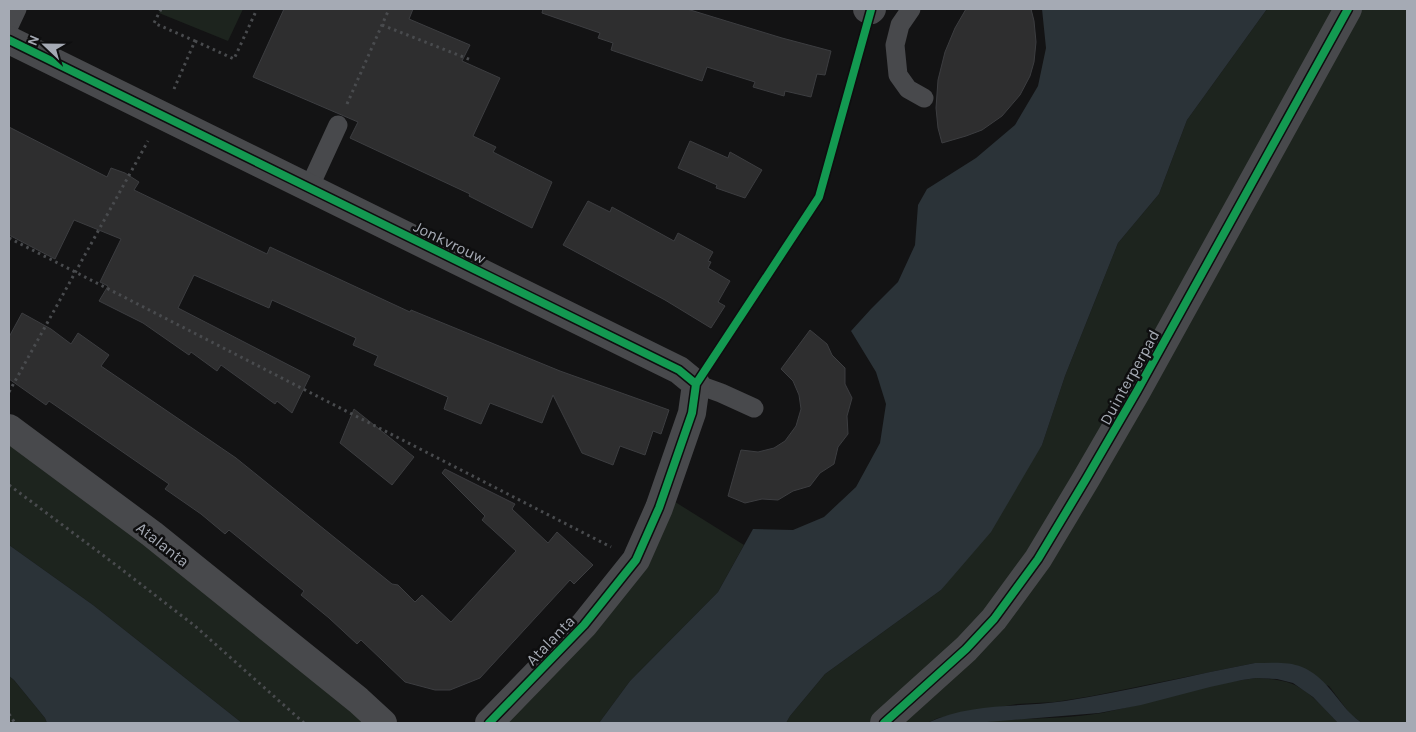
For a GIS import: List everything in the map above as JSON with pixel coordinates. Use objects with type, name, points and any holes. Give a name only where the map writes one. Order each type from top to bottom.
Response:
[{"type":"street","name":"Duinterperpad","points":[[884,723],[966,649],[994,619],[1038,559],[1137,391],[1348,9]]},
{"type":"street","name":"Jonkvrouw","points":[[9,40],[679,370],[696,384]]},
{"type":"street","points":[[631,566],[659,508],[692,413],[696,384]]},
{"type":"street","name":"Atalanta","points":[[9,428],[152,534],[358,700],[383,723]]},
{"type":"street","name":"Atalanta","points":[[489,723],[584,625],[631,566]]},
{"type":"lane","points":[[9,26],[17,9]]},
{"type":"lane","points":[[870,9],[900,25]]},
{"type":"lane","points":[[911,9],[900,25],[895,45],[898,75],[908,89],[924,98]]},
{"type":"lane","points":[[309,188],[338,126]]},
{"type":"lane","points":[[696,384],[754,408]]},
{"type":"path","points":[[161,9],[154,23],[234,59],[257,9]]},
{"type":"path","points":[[338,126],[389,9]]},
{"type":"path","points":[[382,24],[471,60]]},
{"type":"path","points":[[9,392],[162,116],[194,41]]},
{"type":"path","points":[[9,238],[631,566]]},
{"type":"path","points":[[9,485],[195,626],[304,723]]},
{"type":"path","points":[[9,714],[15,723]]},
{"type":"shaded area","points":[[161,9],[243,9],[228,41],[159,13]]},
{"type":"shaded area","points":[[1042,9],[1267,9],[1187,120],[1159,194],[1118,243],[1065,376],[1042,445],[991,532],[941,590],[825,674],[786,723],[599,723],[630,681],[718,592],[753,529],[793,530],[824,517],[856,487],[880,443],[886,404],[876,372],[851,331],[898,282],[915,245],[918,205],[927,189],[976,158],[1015,125],[1038,86],[1046,48]]},
{"type":"shaded area","points":[[1267,9],[1341,9],[1131,387],[988,614],[874,723],[786,723],[825,674],[941,590],[1042,445],[1065,376],[1118,243],[1159,194],[1187,120]]},
{"type":"shaded area","points":[[1356,9],[1407,9],[1407,722],[1362,723],[1350,714],[1329,686],[1255,663],[1092,696],[1055,702],[1017,704],[938,718],[927,723],[894,723],[972,655]]},
{"type":"shaded area","points":[[9,444],[106,504],[366,723],[242,723],[93,605],[9,545]]},
{"type":"shaded area","points":[[672,500],[744,545],[718,592],[630,681],[599,723],[505,723]]},
{"type":"shaded area","points":[[9,545],[93,605],[242,723],[47,723],[45,718],[9,676]]},
{"type":"shaded area","points":[[1255,663],[1291,664],[1310,671],[1329,687],[1350,713],[1362,723],[1338,723],[1313,697],[1293,683],[1277,679],[1256,678],[1099,713],[975,723],[927,723],[961,712],[1065,701],[1113,693]]},
{"type":"shaded area","points":[[9,676],[45,718],[47,723],[9,723]]},
{"type":"shaded area","points":[[1256,678],[1278,680],[1294,685],[1309,694],[1338,723],[975,723],[1071,717],[1102,713],[1198,689]]},
{"type":"building","points":[[284,9],[413,9],[409,19],[470,45],[462,61],[500,78],[473,136],[496,147],[493,152],[552,182],[532,228],[469,196],[470,194],[350,138],[358,122],[253,77]]},
{"type":"building","points":[[543,9],[687,9],[831,51],[825,75],[817,74],[811,97],[785,91],[784,96],[753,87],[755,82],[707,67],[702,81],[611,50],[613,43],[598,38],[600,33],[542,13]]},
{"type":"building","points":[[966,9],[1031,9],[1036,42],[1034,62],[1030,76],[1020,95],[1002,116],[982,130],[942,143],[936,108],[938,80],[945,52],[955,28]]},
{"type":"building","points":[[9,127],[107,177],[111,168],[125,173],[139,182],[134,190],[267,254],[270,247],[410,312],[411,310],[560,371],[669,410],[661,434],[653,431],[645,455],[620,446],[613,465],[582,453],[553,395],[542,423],[490,403],[481,424],[444,409],[448,397],[374,365],[378,356],[353,345],[356,338],[272,300],[269,308],[194,275],[178,308],[310,376],[292,413],[277,401],[275,404],[221,365],[217,371],[191,352],[189,355],[143,323],[99,301],[108,286],[100,282],[121,239],[74,220],[55,259],[9,235]]},
{"type":"building","points":[[690,141],[728,158],[730,152],[762,170],[745,198],[716,188],[717,185],[678,168]]},
{"type":"building","points":[[588,201],[610,212],[612,207],[674,241],[678,233],[713,252],[708,261],[711,262],[708,268],[730,281],[718,302],[725,306],[711,328],[665,300],[563,245]]},
{"type":"building","points":[[22,313],[51,329],[71,344],[78,333],[109,355],[101,366],[236,458],[392,584],[398,585],[415,602],[422,595],[451,622],[516,551],[482,520],[485,516],[442,473],[445,469],[515,504],[512,509],[548,543],[557,532],[593,565],[574,584],[570,580],[480,678],[450,690],[435,690],[405,682],[361,640],[357,644],[301,595],[304,591],[229,530],[225,534],[201,514],[165,489],[169,484],[49,401],[46,405],[9,379],[9,337]]},
{"type":"building","points":[[810,330],[827,344],[832,355],[845,368],[845,384],[852,398],[847,416],[848,434],[838,447],[834,464],[820,473],[810,486],[793,491],[778,500],[762,499],[745,503],[728,496],[741,450],[758,452],[774,448],[785,441],[796,426],[801,409],[799,395],[793,381],[781,369]]},
{"type":"building","points":[[354,409],[414,457],[392,485],[340,443]]},
{"type":"cycle path","points":[[884,723],[966,649],[994,619],[1038,559],[1137,391],[1348,9]]},
{"type":"cycle path","points":[[696,384],[819,197],[871,10]]},
{"type":"cycle path","points":[[9,40],[679,370],[696,384],[692,413],[659,508],[636,560],[584,625],[489,723]]}]
